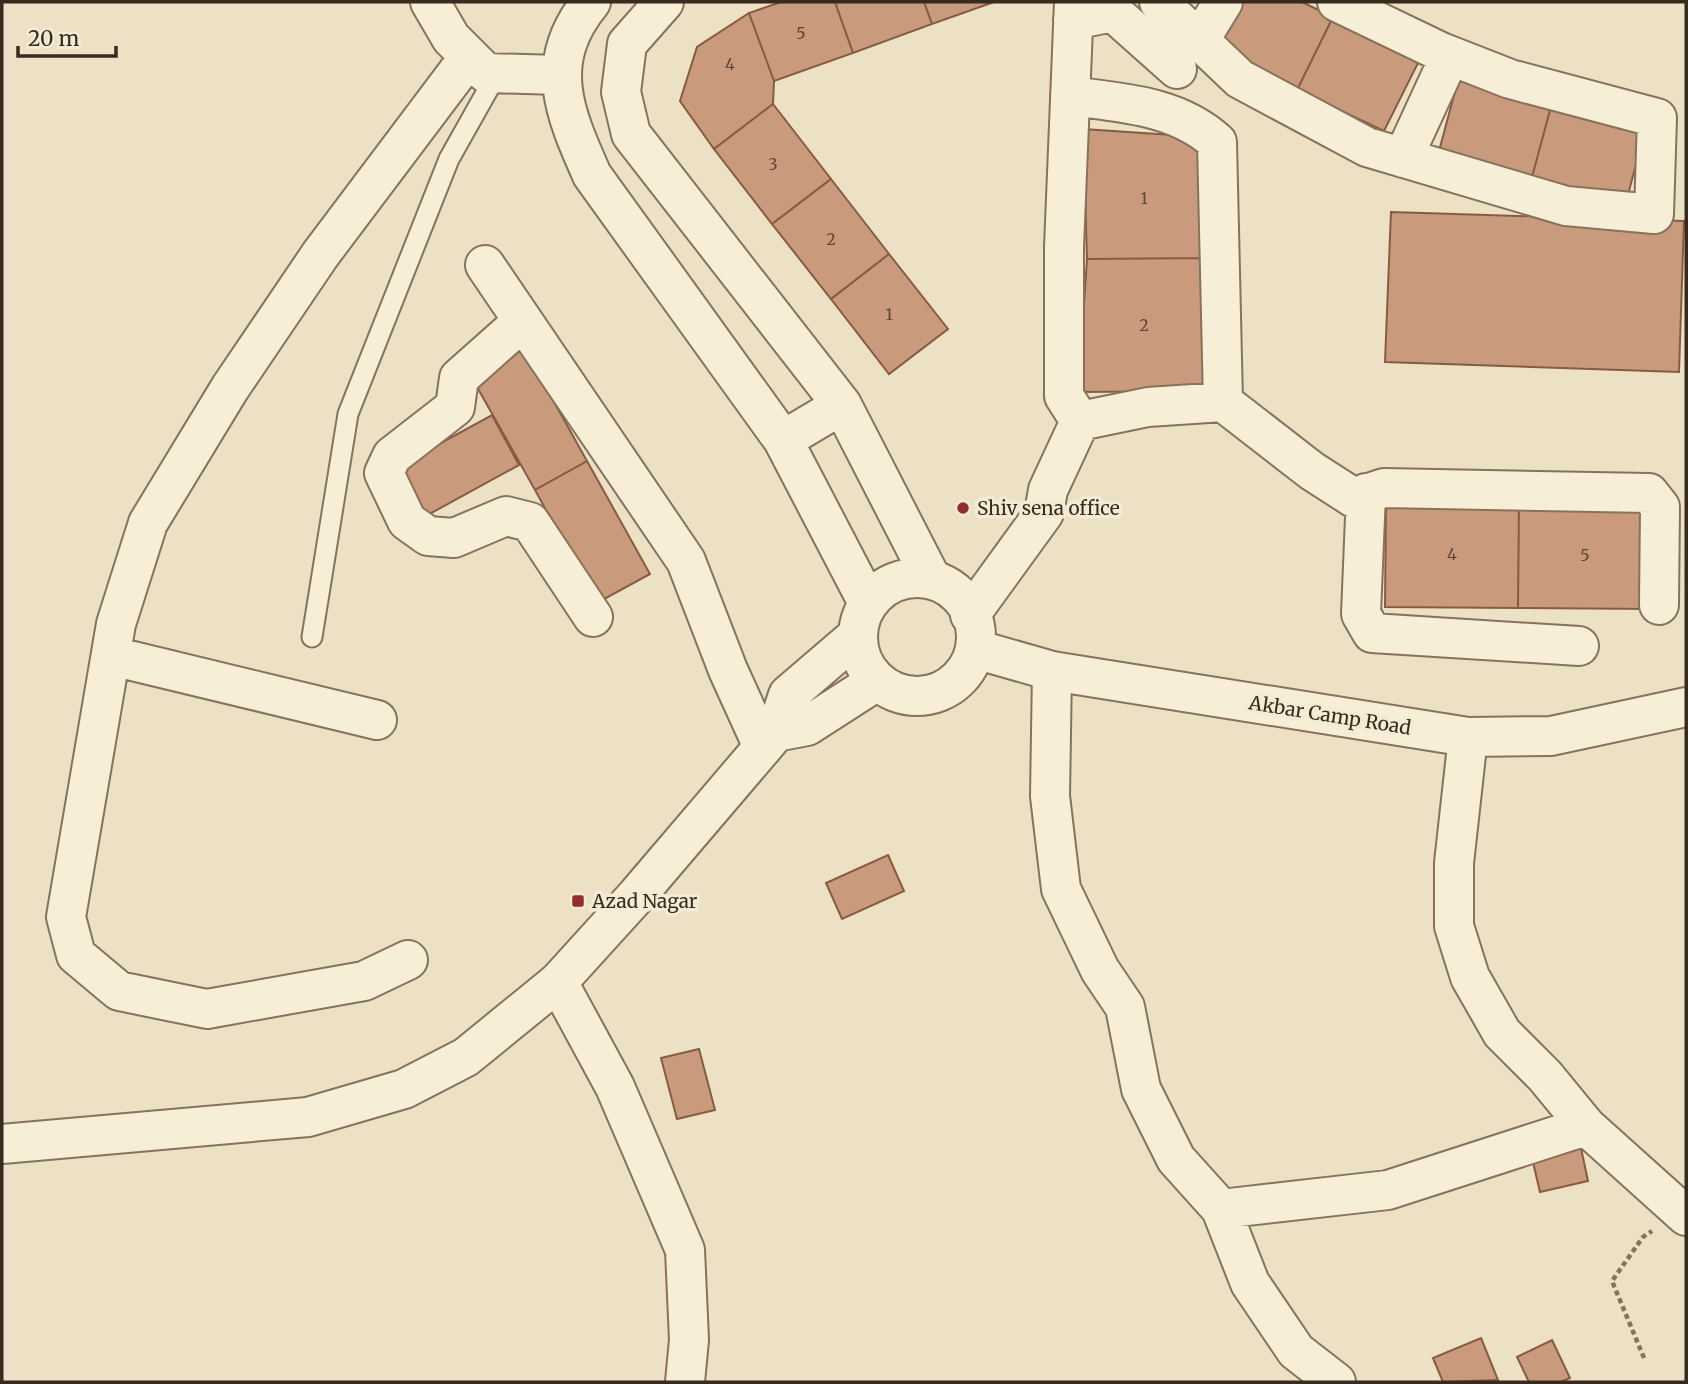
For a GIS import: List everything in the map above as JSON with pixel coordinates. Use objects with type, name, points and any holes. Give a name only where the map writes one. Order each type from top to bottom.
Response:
[{"type":"street","points":[[429,2],[451,38],[478,65],[559,75]]},
{"type":"street","points":[[591,2],[577,19],[559,75],[571,128],[592,175],[783,440],[863,619],[862,661],[877,681],[898,694],[923,696],[947,688],[965,672],[958,609],[842,405],[631,134],[621,92],[627,44],[664,2]]},
{"type":"street","points":[[1159,2],[1188,55]]},
{"type":"street","points":[[1188,55],[1223,2]]},
{"type":"street","points":[[1080,422],[1064,396],[1065,247],[1073,11],[1113,12],[1188,55],[1240,79],[1367,147],[1566,206],[1654,214],[1657,118],[1510,79],[1450,55],[1337,2]]},
{"type":"street","points":[[1403,158],[1450,55]]},
{"type":"street","points":[[408,960],[364,981],[207,1009],[120,991],[76,955],[66,917],[116,624],[148,523],[230,388],[320,255],[478,65]]},
{"type":"street","points":[[1070,96],[1152,107],[1200,126],[1217,142],[1223,402]]},
{"type":"street","points":[[604,192],[654,163]]},
{"type":"street","points":[[485,265],[686,561],[728,670],[770,740]]},
{"type":"street","points":[[523,321],[459,378],[455,407],[392,456],[384,473],[407,521],[428,536],[454,538],[506,516],[530,522],[593,617]]},
{"type":"street","points":[[1080,422],[1148,407],[1223,402],[1354,498],[1384,488],[1649,493],[1660,507],[1659,606]]},
{"type":"street","points":[[783,440],[842,405]]},
{"type":"street","points":[[958,609],[1028,499],[1048,490],[1080,422]]},
{"type":"street","points":[[1366,494],[1361,614],[1372,633],[1579,646]]},
{"type":"street","points":[[2,1144],[308,1117],[404,1089],[466,1056],[558,982],[770,740],[788,695],[863,619],[886,587],[908,579],[958,609]]},
{"type":"street","name":"Akbar Camp Road","points":[[958,609],[1052,671],[1468,737],[1550,736],[1686,707]]},
{"type":"street","points":[[112,656],[377,720]]},
{"type":"street","points":[[1052,671],[1050,796],[1060,889],[1100,970],[1125,1007],[1141,1088],[1176,1159],[1221,1209],[1250,1283],[1296,1351],[1336,1382]]},
{"type":"street","points":[[770,740],[807,726],[877,681]]},
{"type":"street","points":[[1468,737],[1454,863],[1454,926],[1470,977],[1502,1033],[1545,1076],[1586,1126],[1684,1214]]},
{"type":"street","points":[[558,982],[615,1087],[685,1250],[689,1340],[685,1382]]},
{"type":"street","points":[[1221,1209],[1388,1189],[1586,1126]]},
{"type":"lane","points":[[312,637],[348,414],[449,159],[490,86],[478,65]]},
{"type":"path","points":[[1644,1357],[1612,1281],[1643,1237],[1684,1214]]},
{"type":"building","points":[[781,2],[835,2],[853,53],[774,81],[749,13]]},
{"type":"building","points":[[835,2],[924,2],[932,24],[853,53]]},
{"type":"building","points":[[924,2],[994,2],[932,24]]},
{"type":"building","points":[[1233,2],[1302,2],[1333,17],[1297,90],[1211,47]]},
{"type":"building","points":[[749,13],[774,81],[773,104],[714,149],[680,101],[697,47]]},
{"type":"building","points":[[1333,17],[1420,59],[1384,131],[1297,90]]},
{"type":"building","points":[[1460,73],[1553,99],[1532,177],[1439,151]]},
{"type":"building","points":[[1553,99],[1647,124],[1626,202],[1532,177]]},
{"type":"building","points":[[773,104],[831,179],[772,224],[714,149]]},
{"type":"building","points":[[1083,129],[1202,137],[1204,258],[1087,259]]},
{"type":"building","points":[[831,179],[889,254],[831,299],[772,224]]},
{"type":"building","points":[[1391,212],[1684,221],[1679,372],[1385,362]]},
{"type":"building","points":[[889,254],[948,329],[889,374],[831,299]]},
{"type":"building","points":[[1204,258],[1207,391],[1078,392],[1087,259]]},
{"type":"building","points":[[524,348],[587,461],[535,490],[472,378]]},
{"type":"building","points":[[492,415],[519,465],[424,517],[397,467]]},
{"type":"building","points":[[587,461],[650,574],[597,603],[535,490]]},
{"type":"building","points":[[1386,500],[1519,502],[1518,608],[1385,607]]},
{"type":"building","points":[[1519,502],[1653,502],[1651,609],[1518,608]]},
{"type":"building","points":[[888,855],[904,891],[842,919],[826,883]]},
{"type":"building","points":[[699,1049],[715,1110],[677,1119],[661,1058]]},
{"type":"building","points":[[1581,1148],[1588,1181],[1540,1192],[1532,1158]]},
{"type":"building","points":[[1481,1338],[1498,1380],[1443,1382],[1433,1358]]},
{"type":"building","points":[[1552,1340],[1570,1378],[1561,1382],[1529,1382],[1517,1357]]},
{"type":"place","name":"Shiv sena office","points":[[963,508]]},
{"type":"place","name":"Azad Nagar","points":[[578,901]]}]
